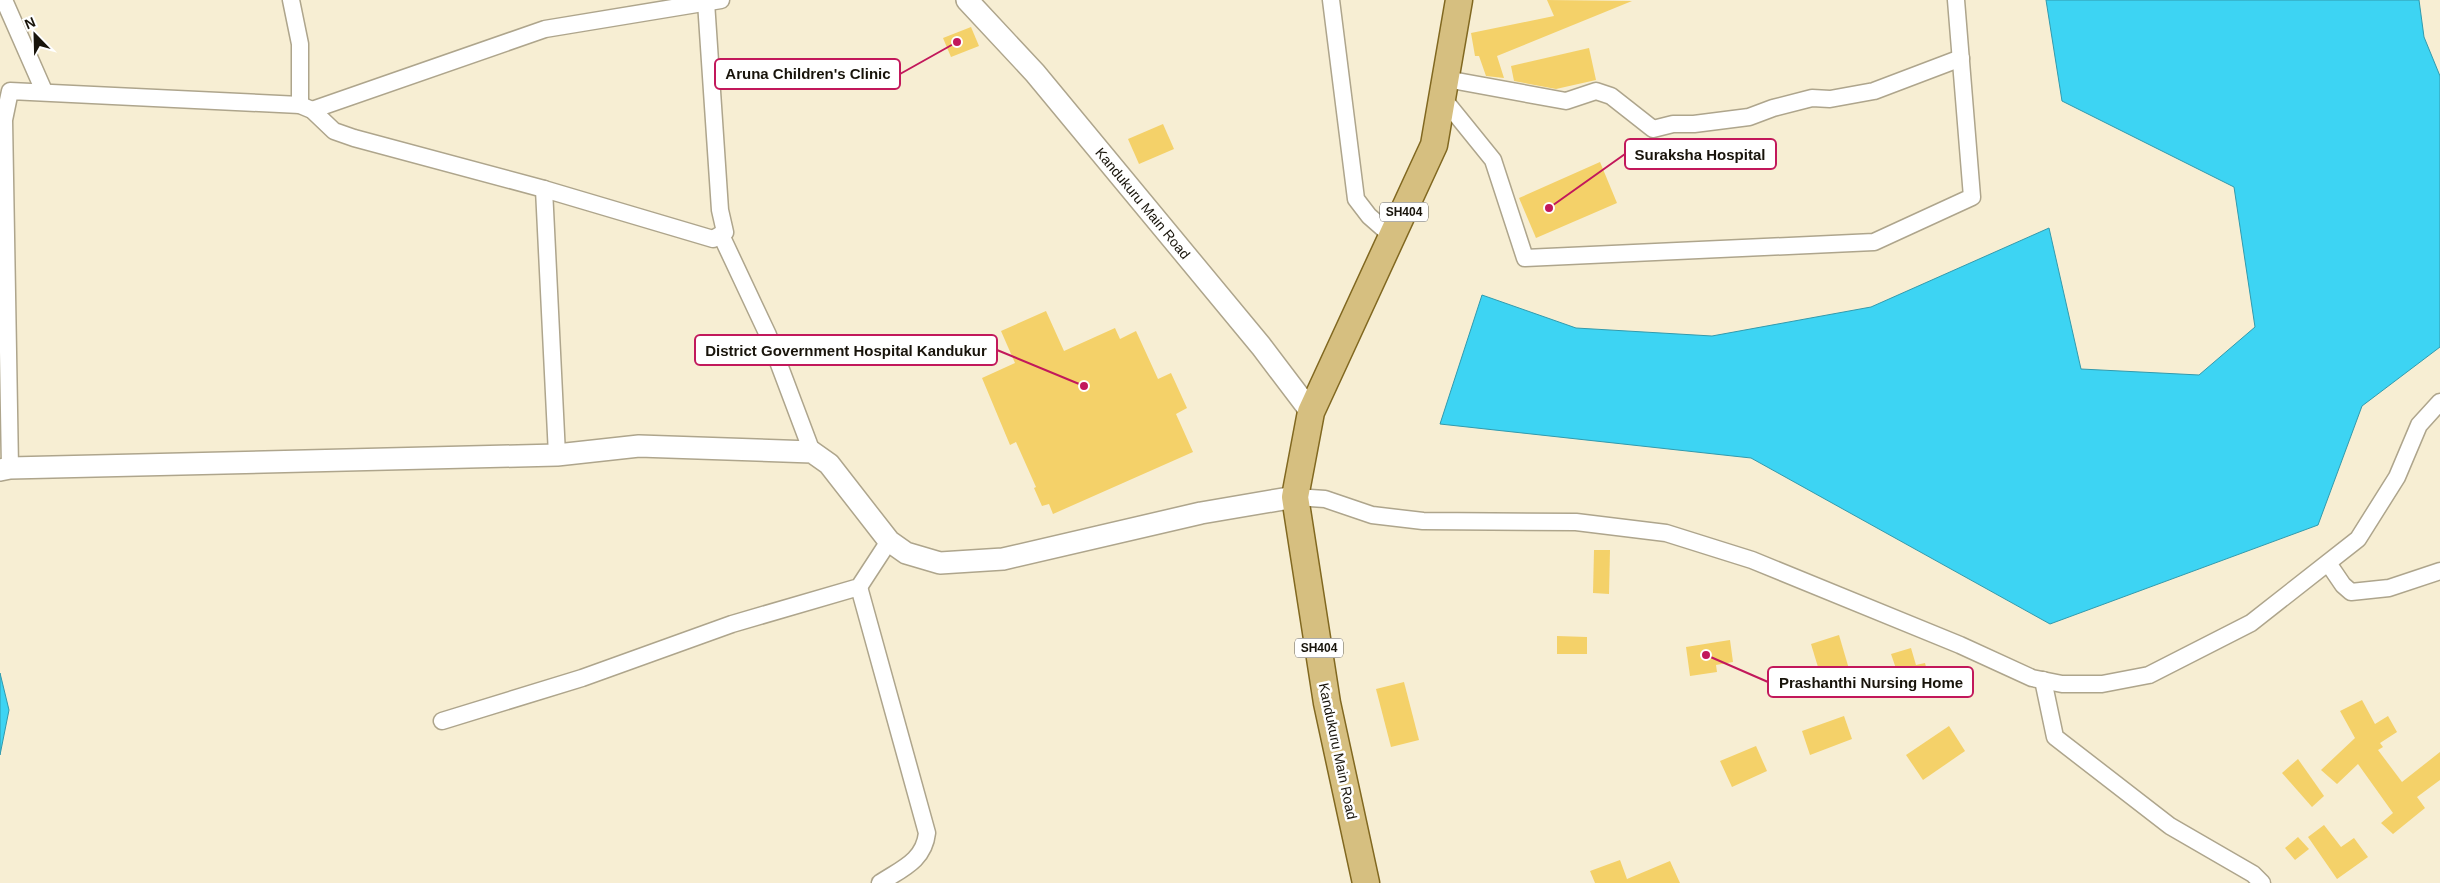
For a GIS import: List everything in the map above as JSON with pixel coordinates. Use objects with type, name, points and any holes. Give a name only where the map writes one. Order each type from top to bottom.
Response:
[{"type":"main road","name":"Kandukuru Main Road","points":[[1366,883],[1327,703],[1296,497],[1310,412],[1434,145],[1459,0]]},
{"type":"street","points":[[4,0],[44,91]]},
{"type":"street","points":[[291,0],[300,44],[306,107],[334,131],[544,189],[713,239],[725,232],[720,210],[714,1],[544,29],[306,107],[44,91],[5,91],[5,469],[557,455],[640,446],[812,452],[829,464],[889,541],[906,553],[940,563],[1003,558],[1201,513],[1296,497],[1326,499],[1372,515],[1423,521],[1576,522],[1666,533],[1752,560],[1960,645],[2032,678],[2062,684],[2102,684],[2149,675],[2251,623],[2358,539],[2397,476],[2419,425],[2440,402]]},
{"type":"street","name":"Kandukuru Main Road","points":[[967,0],[1035,73],[1261,346],[1310,412]]},
{"type":"street","points":[[1331,0],[1356,199],[1369,216],[1393,236]]},
{"type":"street","points":[[1444,88],[1493,160],[1525,258],[1874,242],[1972,197],[1956,0]]},
{"type":"street","points":[[1444,88],[1566,101],[1596,91],[1611,96],[1653,129],[1673,124],[1694,124],[1749,117],[1812,98],[1830,99],[1874,91],[1961,58]]},
{"type":"street","points":[[544,189],[557,455]]},
{"type":"street","points":[[721,235],[768,335],[812,452]]},
{"type":"street","points":[[442,721],[582,678],[732,624],[860,588],[889,541]]},
{"type":"street","points":[[2328,563],[2343,585],[2351,592],[2389,588],[2440,571]]},
{"type":"street","points":[[860,588],[928,833],[926,848],[913,862],[880,883]]},
{"type":"street","points":[[2043,680],[2055,737],[2170,826],[2253,874],[2262,883]]},
{"type":"water","points":[[2046,0],[2419,0],[2424,37],[2440,76],[2440,347],[2362,406],[2318,525],[2050,624],[1751,458],[1440,424],[1482,295],[1576,328],[1712,336],[1871,307],[2049,228],[2081,369],[2199,375],[2255,327],[2234,187],[2062,101]]},
{"type":"water","points":[[0,673],[9,710],[0,755]]},
{"type":"building","points":[[1547,0],[1632,1],[1497,56],[1504,78],[1486,76],[1479,56],[1475,56],[1471,33],[1554,16]]},
{"type":"building","points":[[971,27],[979,46],[951,57],[943,38]]},
{"type":"building","points":[[1589,48],[1596,80],[1556,89],[1514,81],[1511,66]]},
{"type":"building","points":[[1163,124],[1174,149],[1139,164],[1128,139]]},
{"type":"building","points":[[1600,162],[1617,203],[1536,238],[1519,198]]},
{"type":"building","points":[[1046,311],[1064,351],[1115,328],[1120,339],[1136,331],[1158,379],[1171,373],[1187,408],[1176,414],[1193,452],[1053,514],[1049,504],[1042,506],[1034,488],[1036,487],[1016,442],[1010,445],[982,378],[1015,363],[1001,331]]},
{"type":"building","points":[[1594,550],[1610,550],[1609,594],[1593,593]]},
{"type":"building","points":[[1839,635],[1849,669],[1821,677],[1811,644]]},
{"type":"building","points":[[1557,636],[1587,637],[1587,654],[1557,654]]},
{"type":"building","points":[[1730,640],[1733,662],[1716,665],[1717,672],[1690,676],[1686,647]]},
{"type":"building","points":[[1911,648],[1916,665],[1925,663],[1930,682],[1903,689],[1891,654]]},
{"type":"building","points":[[1404,682],[1419,740],[1391,747],[1376,689]]},
{"type":"building","points":[[2362,700],[2375,724],[2388,716],[2397,732],[2380,743],[2383,747],[2378,750],[2402,782],[2440,752],[2440,780],[2417,797],[2425,808],[2393,834],[2381,823],[2393,813],[2358,764],[2337,784],[2321,770],[2355,738],[2340,711]]},
{"type":"building","points":[[1844,716],[1852,739],[1810,755],[1802,731]]},
{"type":"building","points":[[1949,726],[1965,751],[1923,780],[1906,755]]},
{"type":"building","points":[[1756,746],[1767,771],[1732,787],[1720,761]]},
{"type":"building","points":[[2298,759],[2324,796],[2312,807],[2282,773]]},
{"type":"building","points":[[2324,825],[2341,847],[2354,838],[2368,857],[2337,879],[2308,837]]},
{"type":"building","points":[[2298,837],[2309,849],[2295,860],[2285,848]]},
{"type":"building","points":[[1620,860],[1627,879],[1670,861],[1680,883],[1595,883],[1590,871]]},
{"type":"place","name":"Aruna Children's Clinic","points":[[957,42]]},
{"type":"place","name":"Suraksha Hospital","points":[[1549,208]]},
{"type":"place","name":"District Government Hospital Kandukur","points":[[1084,386]]},
{"type":"place","name":"Prashanthi Nursing Home","points":[[1706,655]]}]
